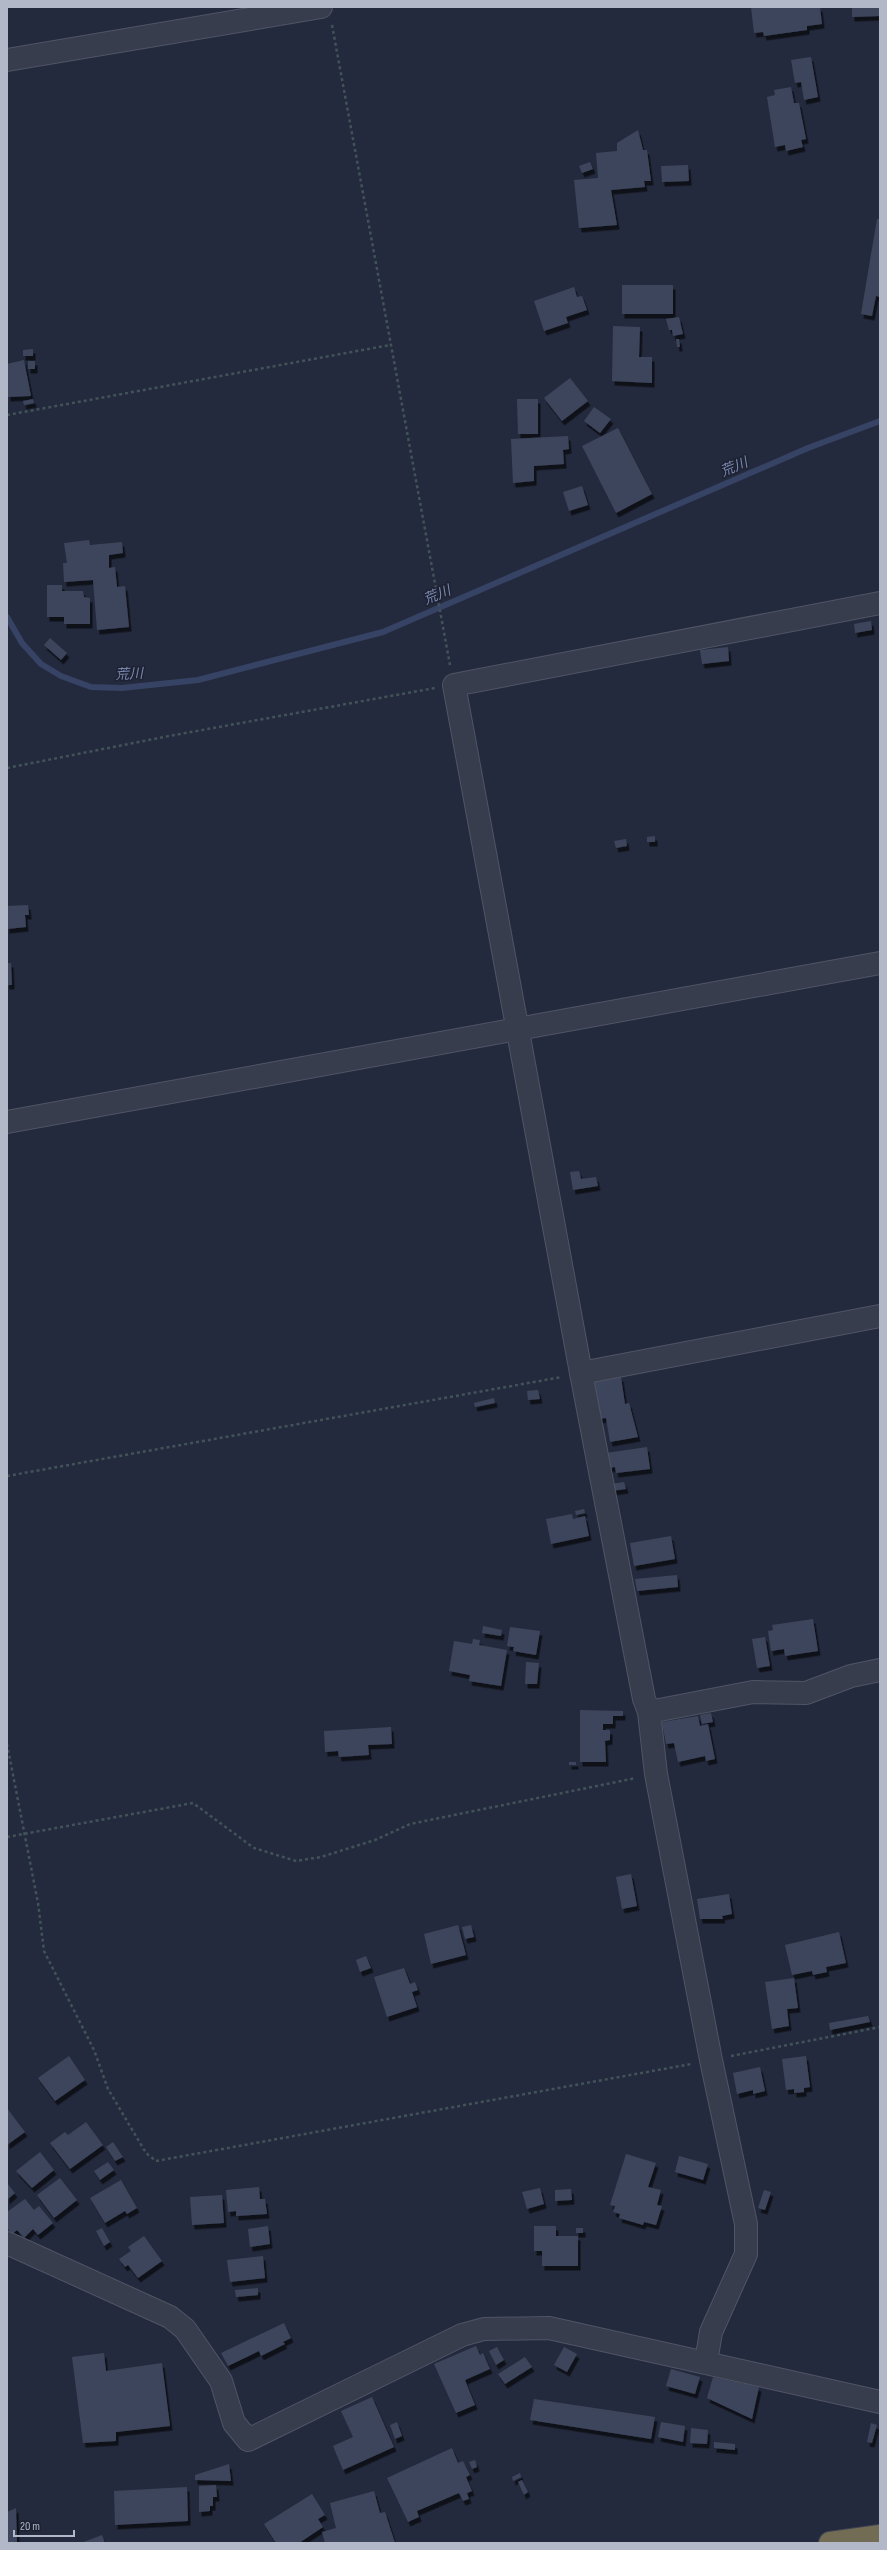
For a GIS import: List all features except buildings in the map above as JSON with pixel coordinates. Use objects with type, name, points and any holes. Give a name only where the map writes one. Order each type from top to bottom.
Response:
[{"type":"highway","points":[[830,2543],[880,2536]]},
{"type":"street","points":[[7,60],[326,14]]},
{"type":"street","points":[[706,2362],[711,2332],[746,2254],[746,2231],[711,2060],[656,1774],[649,1712],[644,1700],[581,1373],[454,685],[880,603]]},
{"type":"street","points":[[7,1122],[880,962]]},
{"type":"street","points":[[581,1373],[880,1316]]},
{"type":"street","points":[[649,1712],[753,1692],[806,1694],[851,1676],[880,1670]]},
{"type":"street","points":[[7,2243],[170,2317],[185,2329],[221,2381],[234,2423],[248,2440],[462,2335],[484,2329],[549,2328],[880,2402]]},
{"type":"path","points":[[7,768],[169,736],[454,685],[326,14]]},
{"type":"path","points":[[7,415],[390,345]]},
{"type":"path","points":[[7,1476],[581,1373]]},
{"type":"path","points":[[7,1744],[25,1832],[44,1951],[94,2050],[108,2089],[146,2153],[156,2161],[711,2060],[880,2027]]},
{"type":"path","points":[[7,1836],[73,1823],[193,1803],[254,1848],[296,1861],[321,1857],[375,1840],[410,1824],[656,1774]]},
{"type":"waterway","name":"荒川","points":[[7,617],[22,643],[41,664],[61,676],[91,687],[122,688],[198,680],[383,632],[808,448],[880,421]]}]
